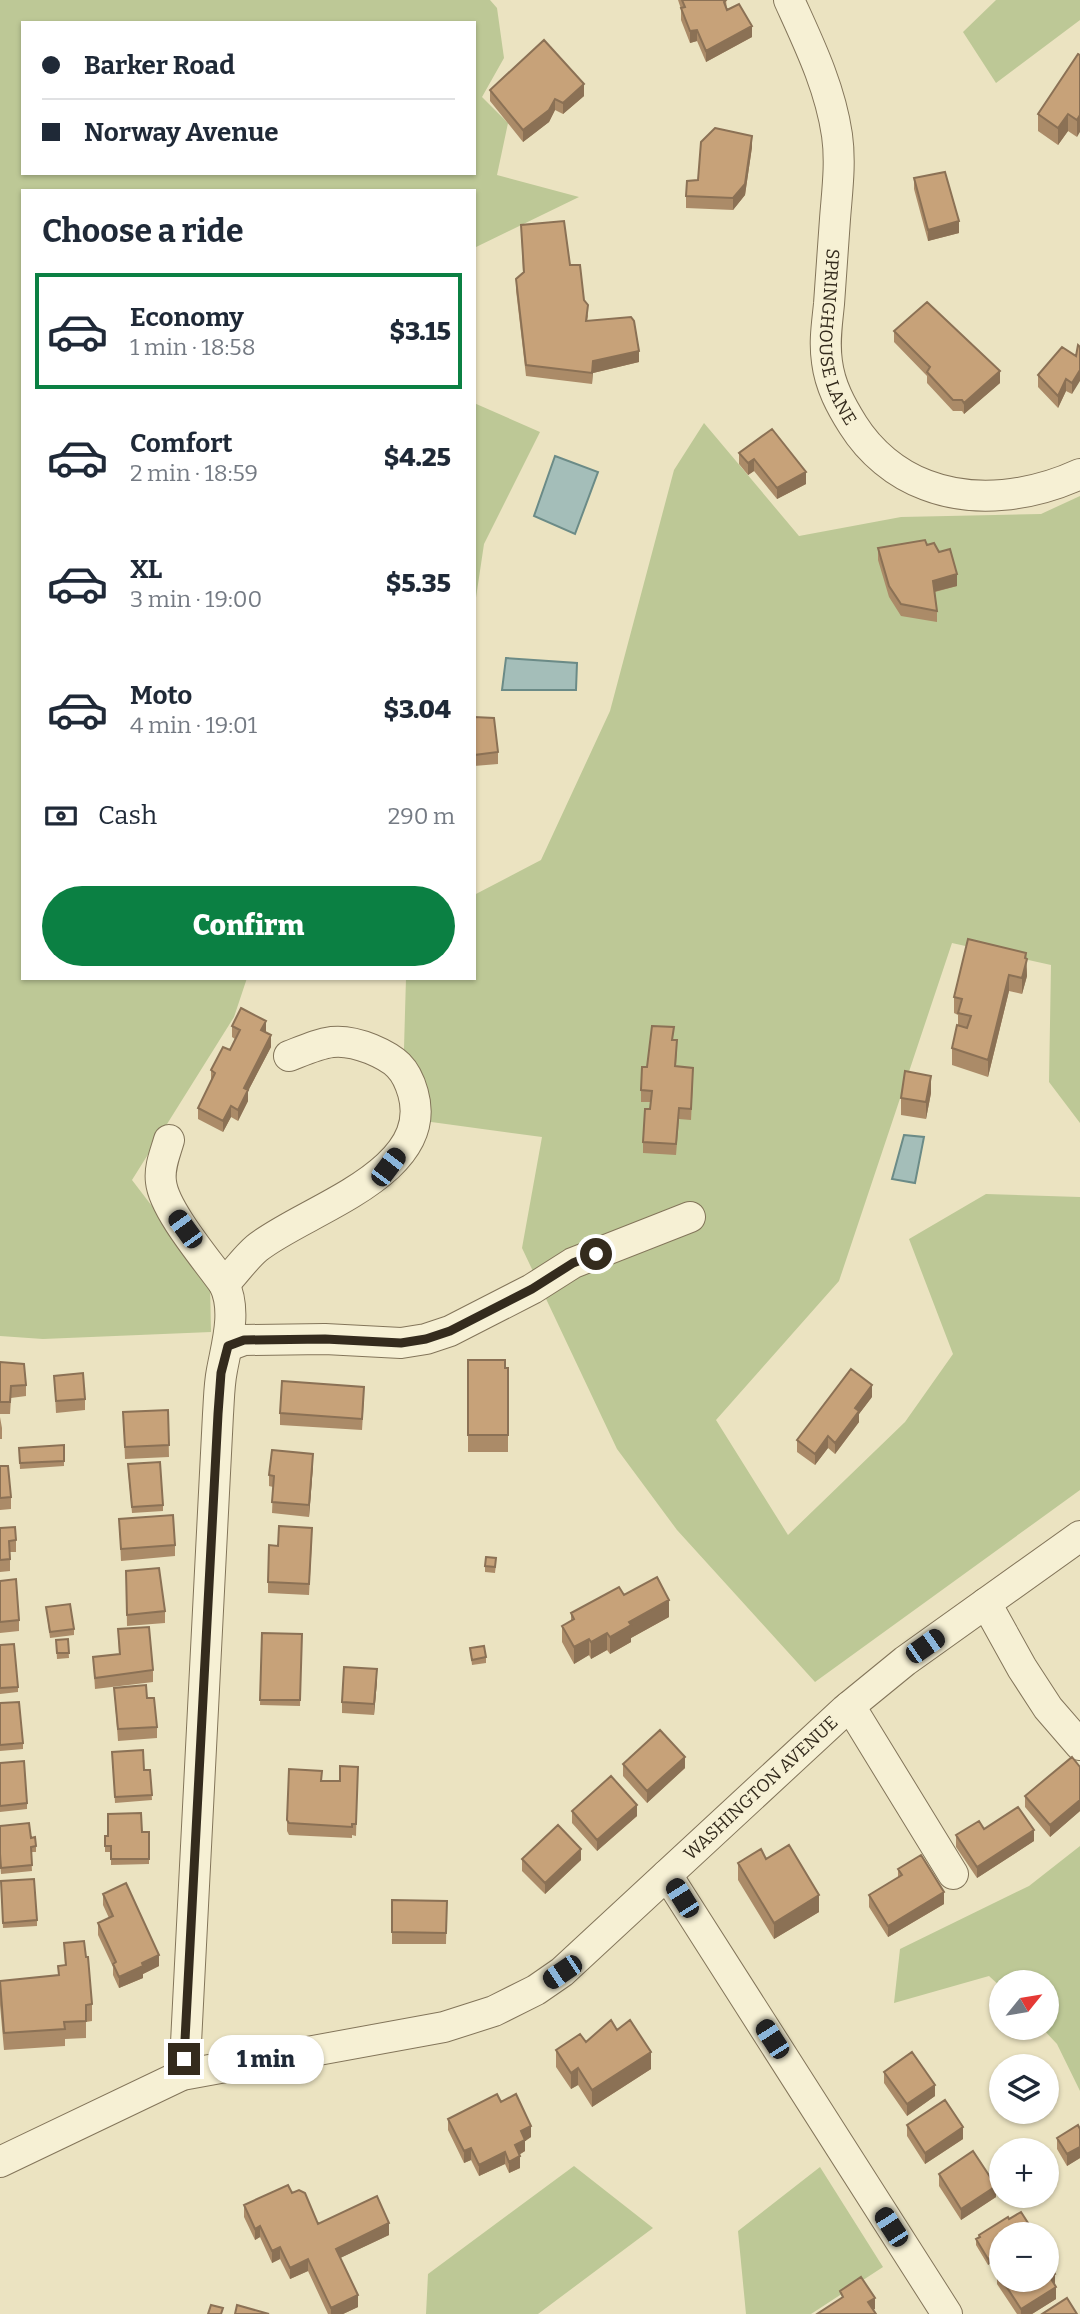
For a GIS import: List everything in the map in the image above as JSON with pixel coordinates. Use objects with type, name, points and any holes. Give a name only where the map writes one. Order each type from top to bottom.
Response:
[{"type":"street","name":"SPRINGHOUSE LANE","points":[[789,0],[825,84],[837,136],[839,168],[825,329],[827,363],[842,407],[860,436],[884,461],[912,480],[944,492],[967,496],[1001,495],[1036,490],[1080,474]]},
{"type":"street","points":[[224,1284],[257,1249],[362,1186],[388,1167],[405,1145],[416,1120],[414,1096],[406,1073],[387,1055],[358,1044],[328,1040],[289,1055]]},
{"type":"street","points":[[169,1140],[161,1164],[164,1195],[224,1284],[229,1294],[230,1306],[228,1346],[221,1373],[218,1414],[186,2043],[181,2075]]},
{"type":"street","points":[[228,1346],[244,1340],[325,1339],[401,1343],[426,1339],[450,1331],[532,1289],[573,1263],[690,1217]]},
{"type":"street","name":"WASHINGTON AVENUE","points":[[0,2162],[181,2075],[444,2027],[494,2011],[536,1990],[562,1972],[804,1745],[850,1706],[905,1661],[1080,1536]]},
{"type":"street","points":[[986,1603],[1048,1708],[1080,1745]]},
{"type":"street","points":[[850,1706],[953,1874]]},
{"type":"street","points":[[667,1875],[947,2314]]},
{"type":"green space","points":[[0,0],[490,0],[497,8],[504,58],[482,97],[508,123],[497,175],[579,197],[476,247],[476,189],[21,189],[21,980],[246,980],[234,1017],[132,1180],[210,1282],[211,1332],[43,1339],[0,1336]]},
{"type":"green space","points":[[996,0],[1080,0],[1080,20],[996,83],[963,32]]},
{"type":"green space","points":[[476,404],[540,432],[484,544],[476,598]]},
{"type":"green space","points":[[704,423],[799,536],[901,517],[1041,514],[1080,496],[1080,1123],[1049,1082],[1051,965],[952,943],[839,1281],[716,1420],[788,1535],[905,1422],[953,1354],[909,1239],[986,1194],[1080,1197],[1080,1490],[815,1682],[677,1530],[617,1449],[522,1248],[542,1137],[402,1118],[406,980],[476,980],[476,894],[541,860],[610,711],[674,470]]},
{"type":"green space","points":[[1080,1846],[1080,2091],[1053,2040],[1059,2040],[1059,1970],[989,1970],[989,1976],[894,2003],[900,1949],[1029,1886]]},
{"type":"green space","points":[[574,2166],[653,2228],[538,2314],[426,2314],[428,2274]]},
{"type":"green space","points":[[820,2167],[883,2267],[811,2314],[746,2314],[738,2231]]},
{"type":"water","points":[[555,456],[598,472],[575,534],[534,516]]},
{"type":"water","points":[[506,658],[577,663],[576,690],[502,690]]},
{"type":"water","points":[[904,1135],[924,1137],[915,1183],[892,1179]]},
{"type":"building","points":[[682,0],[726,0],[724,2],[727,10],[739,4],[752,26],[706,51],[697,30],[690,31],[681,8],[685,7]]},
{"type":"building","points":[[544,40],[584,84],[563,103],[555,99],[549,110],[523,130],[490,90]]},
{"type":"building","points":[[1078,54],[1080,115],[1077,120],[1068,114],[1058,128],[1038,114]]},
{"type":"building","points":[[715,128],[752,136],[745,184],[733,198],[686,196],[687,181],[698,180],[701,142]]},
{"type":"building","points":[[945,172],[959,221],[928,230],[914,178]]},
{"type":"building","points":[[564,221],[570,265],[580,265],[584,300],[588,305],[586,321],[631,317],[634,321],[639,351],[593,361],[592,373],[526,365],[516,279],[524,272],[521,225]]},
{"type":"building","points":[[927,302],[1000,371],[964,403],[962,400],[953,400],[927,372],[930,367],[894,331]]},
{"type":"building","points":[[1078,345],[1080,370],[1072,383],[1066,379],[1058,396],[1038,375],[1062,347],[1076,356]]},
{"type":"building","points":[[772,429],[806,472],[777,488],[754,459],[748,463],[739,453]]},
{"type":"building","points":[[925,540],[927,545],[934,543],[939,552],[950,549],[957,574],[933,581],[937,611],[901,604],[889,586],[878,548]]},
{"type":"building","points":[[476,717],[494,718],[498,752],[476,755]]},
{"type":"building","points":[[968,939],[1026,953],[1027,959],[1022,978],[1009,975],[988,1060],[952,1048],[957,1025],[967,1028],[971,1016],[958,1013],[962,999],[954,997]]},
{"type":"building","points":[[241,1008],[266,1021],[261,1030],[271,1035],[244,1088],[248,1090],[238,1110],[231,1106],[223,1121],[198,1108],[215,1073],[211,1070],[223,1047],[230,1050],[240,1030],[232,1026]]},
{"type":"building","points":[[652,1026],[674,1027],[672,1040],[677,1040],[675,1066],[693,1068],[691,1109],[679,1108],[676,1144],[643,1142],[645,1109],[650,1109],[652,1091],[641,1090],[642,1067],[647,1067]]},
{"type":"building","points":[[905,1071],[931,1076],[926,1102],[901,1098]]},
{"type":"building","points":[[468,1360],[505,1360],[505,1368],[508,1368],[508,1435],[468,1435]]},
{"type":"building","points":[[0,1362],[24,1364],[26,1385],[11,1386],[10,1402],[0,1402]]},
{"type":"building","points":[[851,1369],[872,1385],[855,1408],[859,1411],[835,1443],[828,1436],[815,1454],[797,1440]]},
{"type":"building","points":[[83,1373],[85,1399],[56,1401],[54,1376]]},
{"type":"building","points":[[282,1381],[364,1387],[362,1419],[280,1413]]},
{"type":"building","points":[[168,1410],[169,1445],[125,1447],[123,1412]]},
{"type":"building","points":[[64,1445],[64,1461],[20,1463],[19,1448]]},
{"type":"building","points":[[272,1450],[313,1454],[309,1505],[272,1502],[274,1476],[269,1475]]},
{"type":"building","points":[[160,1462],[163,1505],[132,1507],[128,1464]]},
{"type":"building","points":[[0,1466],[8,1466],[11,1497],[0,1498]]},
{"type":"building","points":[[173,1515],[175,1545],[121,1549],[119,1519]]},
{"type":"building","points":[[279,1526],[312,1528],[309,1584],[268,1582],[269,1545],[278,1546]]},
{"type":"building","points":[[15,1527],[16,1540],[9,1541],[10,1559],[0,1560],[0,1528]]},
{"type":"building","points":[[486,1557],[496,1558],[495,1567],[485,1566]]},
{"type":"building","points":[[159,1568],[165,1611],[127,1615],[126,1571]]},
{"type":"building","points":[[657,1577],[669,1600],[629,1622],[631,1625],[610,1637],[607,1633],[574,1647],[562,1626],[574,1619],[571,1613],[619,1587],[624,1595]]},
{"type":"building","points":[[16,1579],[19,1620],[0,1622],[0,1581]]},
{"type":"building","points":[[70,1604],[74,1629],[50,1632],[46,1607]]},
{"type":"building","points":[[149,1627],[153,1670],[95,1678],[93,1657],[120,1654],[118,1629]]},
{"type":"building","points":[[262,1633],[302,1634],[300,1700],[260,1700]]},
{"type":"building","points":[[68,1639],[69,1653],[57,1653],[56,1640]]},
{"type":"building","points":[[14,1644],[18,1687],[0,1688],[0,1645]]},
{"type":"building","points":[[484,1646],[486,1657],[472,1660],[470,1648]]},
{"type":"building","points":[[344,1667],[377,1669],[374,1704],[342,1702]]},
{"type":"building","points":[[146,1685],[147,1698],[154,1698],[157,1727],[118,1729],[114,1688]]},
{"type":"building","points":[[19,1702],[23,1743],[0,1745],[0,1703]]},
{"type":"building","points":[[660,1730],[685,1757],[647,1791],[623,1764]]},
{"type":"building","points":[[143,1750],[144,1770],[150,1770],[152,1795],[115,1797],[112,1752]]},
{"type":"building","points":[[1072,1757],[1080,1767],[1080,1800],[1050,1825],[1025,1796]]},
{"type":"building","points":[[24,1761],[27,1803],[0,1806],[0,1763]]},
{"type":"building","points":[[340,1766],[358,1767],[356,1824],[352,1824],[352,1827],[289,1823],[289,1769],[322,1771],[321,1781],[340,1781]]},
{"type":"building","points":[[611,1776],[637,1805],[597,1840],[572,1811]]},
{"type":"building","points":[[1018,1807],[1034,1830],[977,1867],[956,1835],[979,1821],[984,1829]]},
{"type":"building","points":[[141,1813],[142,1832],[149,1832],[149,1859],[111,1859],[111,1846],[105,1846],[108,1814]]},
{"type":"building","points":[[29,1823],[31,1838],[35,1837],[36,1846],[31,1847],[32,1865],[1,1868],[0,1826]]},
{"type":"building","points":[[558,1825],[581,1849],[545,1883],[522,1859]]},
{"type":"building","points":[[789,1845],[819,1895],[774,1923],[738,1863],[761,1849],[766,1859]]},
{"type":"building","points":[[921,1855],[944,1892],[888,1926],[869,1895],[902,1875],[898,1869]]},
{"type":"building","points":[[34,1879],[37,1920],[3,1923],[1,1881]]},
{"type":"building","points":[[126,1883],[159,1955],[119,1977],[113,1964],[116,1962],[98,1923],[113,1916],[103,1894]]},
{"type":"building","points":[[392,1900],[447,1901],[446,1933],[392,1932]]},
{"type":"building","points":[[84,1941],[92,2004],[86,2005],[86,2021],[64,2022],[65,2029],[4,2033],[0,1981],[59,1975],[58,1966],[66,1965],[64,1943]]},
{"type":"building","points":[[611,2020],[617,2030],[630,2020],[651,2052],[592,2090],[578,2068],[571,2073],[556,2050],[580,2034],[586,2042]]},
{"type":"building","points":[[912,2052],[935,2085],[907,2104],[884,2072]]},
{"type":"building","points":[[497,2094],[501,2102],[516,2094],[531,2126],[521,2131],[525,2140],[515,2145],[520,2156],[509,2162],[505,2152],[479,2165],[471,2148],[464,2151],[448,2119]]},
{"type":"building","points":[[945,2100],[963,2127],[925,2153],[907,2125]]},
{"type":"building","points":[[1078,2125],[1080,2147],[1067,2154],[1057,2138]]},
{"type":"building","points":[[973,2151],[989,2175],[989,2191],[961,2209],[939,2174]]},
{"type":"building","points":[[288,2185],[292,2193],[299,2190],[305,2193],[318,2224],[377,2196],[389,2223],[336,2249],[358,2295],[331,2308],[308,2259],[290,2268],[280,2247],[272,2251],[260,2226],[255,2229],[244,2205]]},
{"type":"building","points":[[1021,2212],[1027,2222],[1000,2222],[1008,2217],[1009,2219]]},
{"type":"building","points":[[989,2229],[988,2259],[976,2239]]},
{"type":"building","points":[[861,2277],[875,2298],[868,2302],[876,2314],[817,2314],[843,2297],[840,2291]]},
{"type":"building","points":[[1010,2292],[1048,2292],[1021,2309]]},
{"type":"building","points":[[1067,2298],[1077,2314],[1042,2314]]},
{"type":"building","points":[[211,2305],[223,2308],[221,2314],[208,2314]]},
{"type":"building","points":[[237,2305],[269,2314],[235,2314]]},
{"type":"route","points":[[184,2059],[218,1414],[221,1373],[228,1346],[244,1340],[325,1339],[401,1343],[426,1339],[450,1331],[532,1289],[573,1263],[596,1254]]}]
